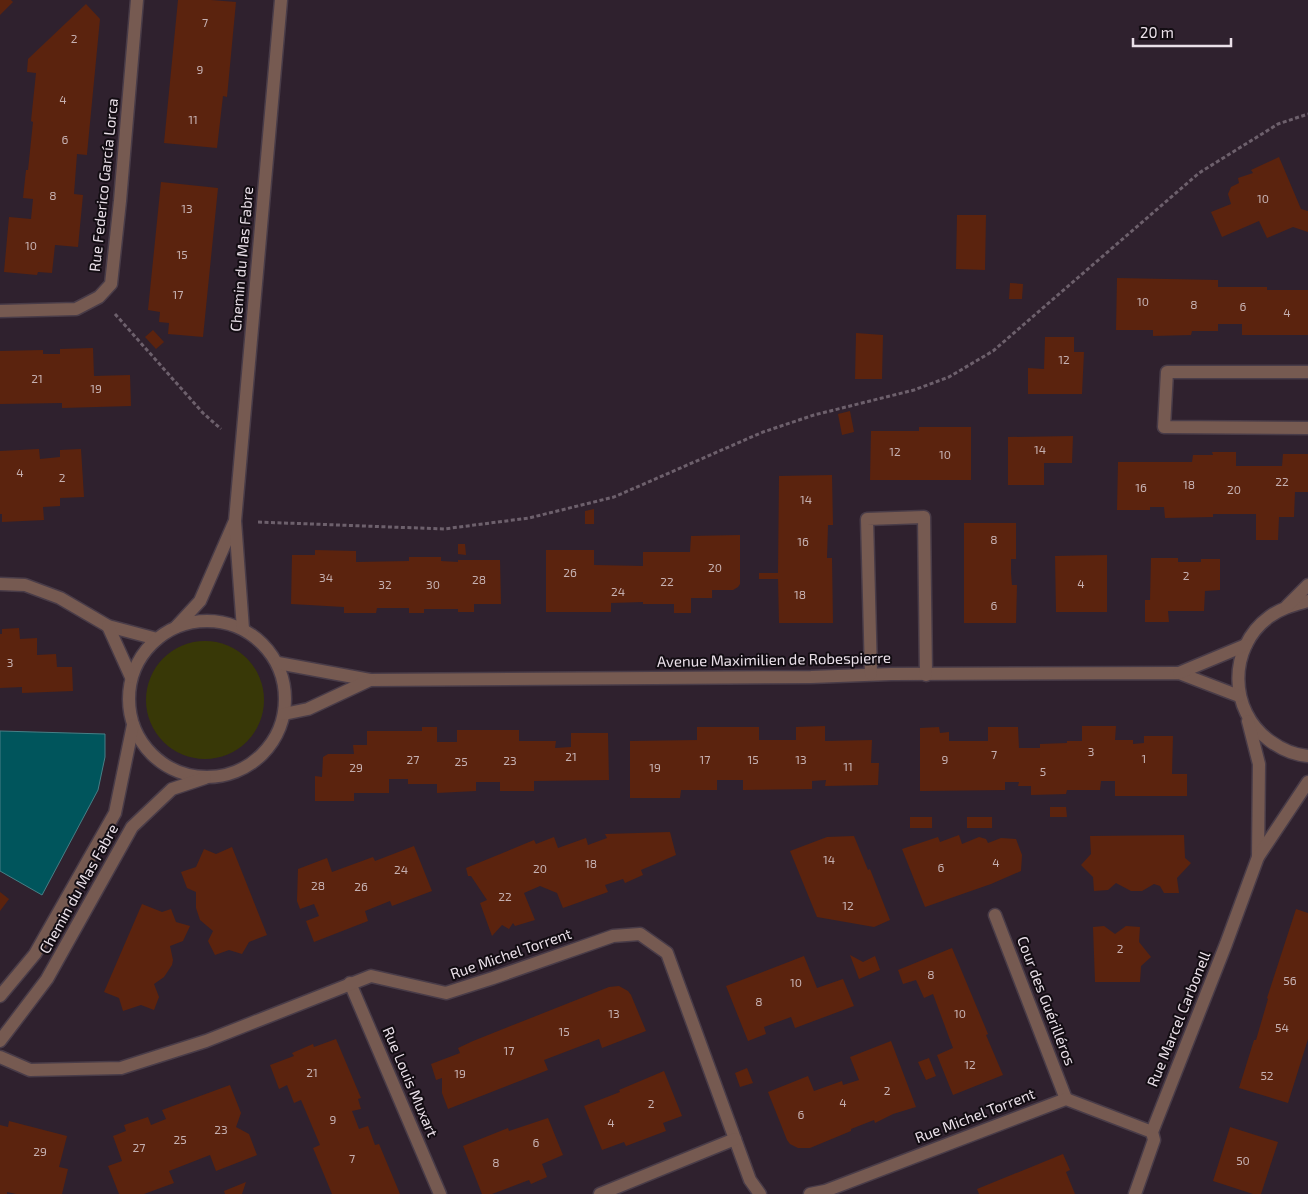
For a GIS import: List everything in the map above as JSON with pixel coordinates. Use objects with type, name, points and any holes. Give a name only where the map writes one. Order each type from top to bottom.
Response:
[{"type":"street","name":"Rue Federico García Lorca","points":[[99,297],[111,284],[137,0]]},
{"type":"street","name":"Chemin du Mas Fabre","points":[[244,629],[235,521],[281,0]]},
{"type":"street","points":[[0,311],[76,309],[99,297]]},
{"type":"street","points":[[1308,372],[1167,372],[1164,427],[1308,428]]},
{"type":"street","points":[[871,674],[867,519],[924,517],[926,674]]},
{"type":"street","name":"Chemin du Mas Fabre","points":[[176,627],[200,601],[235,521]]},
{"type":"street","points":[[0,584],[25,585],[60,598],[108,626],[157,639]]},
{"type":"street","points":[[1286,607],[1308,585]]},
{"type":"street","points":[[1308,601],[1286,607],[1269,616],[1256,629],[1246,645],[1240,661],[1238,678],[1240,696],[1248,718],[1262,735],[1280,749],[1308,756]]},
{"type":"street","points":[[198,621],[222,622],[244,629],[263,644],[278,664],[285,688],[284,714],[277,735],[265,752],[248,766],[228,774],[208,778],[183,774],[162,763],[144,746],[133,725],[129,709],[131,677],[142,656],[157,639],[176,627],[198,621]]},
{"type":"street","points":[[108,626],[131,677]]},
{"type":"street","name":"Avenue Maximilien de Robespierre","points":[[1179,673],[1246,645]]},
{"type":"street","name":"Avenue Maximilien de Robespierre","points":[[278,664],[370,680],[811,677],[871,674],[1179,673],[1240,696]]},
{"type":"street","name":"Avenue Maximilien de Robespierre","points":[[284,714],[308,709],[370,680]]},
{"type":"street","name":"Rue Marcel Carbonell","points":[[1248,718],[1259,764],[1258,857]]},
{"type":"street","name":"Chemin du Mas Fabre","points":[[0,996],[35,954],[115,814],[133,725]]},
{"type":"street","name":"Chemin du Mas Fabre","points":[[0,1041],[46,979],[132,827],[172,789],[208,778]]},
{"type":"street","name":"Rue Marcel Carbonell","points":[[1135,1194],[1154,1140],[1152,1132],[1258,857],[1308,782]]},
{"type":"street","name":"Cour des Guérilléros","points":[[995,915],[1066,1098]]},
{"type":"street","name":"Rue Michel Torrent","points":[[0,1057],[30,1070],[121,1068],[206,1041],[371,976],[446,993],[613,936],[640,934],[667,953],[750,1180],[760,1194]]},
{"type":"street","name":"Rue Louis Muxart","points":[[350,983],[440,1194]]},
{"type":"street","points":[[1066,1098],[1152,1132]]},
{"type":"street","name":"Rue Michel Torrent","points":[[810,1194],[826,1191],[1066,1098]]},
{"type":"street","points":[[600,1194],[735,1139]]},
{"type":"path","points":[[235,521],[444,528],[529,518],[614,497],[763,432],[814,415],[914,390],[949,377],[993,351],[1200,173],[1278,124],[1308,114]]},
{"type":"path","points":[[99,297],[203,413],[242,448]]},
{"type":"shaded area","points":[[205,641],[228,645],[247,658],[260,677],[264,700],[260,723],[247,742],[228,755],[205,759],[182,755],[163,742],[150,723],[146,700],[150,677],[163,658],[182,645]]},
{"type":"water","points":[[0,731],[105,734],[105,757],[98,790],[42,895],[0,871]]},
{"type":"building","points":[[0,0],[11,0],[13,2],[0,15]]},
{"type":"building","points":[[178,0],[236,2],[227,97],[223,96],[217,148],[164,143]]},
{"type":"building","points":[[86,4],[100,19],[87,155],[77,154],[74,194],[83,195],[78,247],[55,245],[52,273],[38,272],[37,275],[4,272],[9,217],[31,219],[33,199],[23,198],[33,122],[31,121],[36,73],[27,72],[28,59]]},
{"type":"building","points":[[1279,157],[1301,209],[1308,211],[1308,232],[1293,227],[1267,238],[1259,221],[1222,237],[1211,212],[1231,204],[1228,194],[1231,187],[1239,183],[1238,178],[1253,173],[1251,170]]},
{"type":"building","points":[[161,182],[218,188],[203,337],[168,334],[169,323],[159,322],[160,312],[148,310]]},
{"type":"building","points":[[957,215],[986,215],[985,270],[956,269]]},
{"type":"building","points":[[1117,278],[1218,280],[1218,287],[1267,287],[1267,290],[1308,290],[1308,335],[1242,335],[1242,324],[1218,324],[1218,331],[1192,331],[1191,335],[1153,336],[1153,330],[1116,330]]},
{"type":"building","points":[[1010,283],[1023,284],[1022,299],[1009,299]]},
{"type":"building","points":[[153,330],[164,342],[156,349],[145,337]]},
{"type":"building","points":[[856,333],[883,335],[882,379],[855,379]]},
{"type":"building","points":[[1045,337],[1074,337],[1074,352],[1084,352],[1082,394],[1028,394],[1028,368],[1044,369]]},
{"type":"building","points":[[93,348],[94,376],[130,375],[131,406],[62,408],[62,403],[0,404],[0,351],[43,350],[43,354],[60,354],[60,349]]},
{"type":"building","points":[[850,411],[854,432],[842,435],[838,414]]},
{"type":"building","points":[[919,427],[971,427],[971,480],[870,480],[871,431],[919,431]]},
{"type":"building","points":[[1073,436],[1072,463],[1044,463],[1044,485],[1008,485],[1008,437]]},
{"type":"building","points":[[39,449],[40,459],[60,457],[60,450],[81,449],[84,497],[60,498],[60,506],[43,507],[44,520],[2,522],[2,514],[0,514],[0,451]]},
{"type":"building","points":[[1212,452],[1236,452],[1236,466],[1282,466],[1283,454],[1308,454],[1308,492],[1295,492],[1294,517],[1279,517],[1278,540],[1256,540],[1256,514],[1213,514],[1213,517],[1165,518],[1164,507],[1150,507],[1150,510],[1117,510],[1118,462],[1192,462],[1193,455],[1213,455]]},
{"type":"building","points":[[832,475],[833,525],[828,525],[827,558],[832,558],[833,623],[779,623],[778,579],[759,579],[759,573],[778,573],[779,476]]},
{"type":"building","points":[[594,509],[594,524],[585,524],[585,511]]},
{"type":"building","points":[[964,523],[1016,523],[1016,559],[1011,559],[1011,573],[1012,585],[1017,585],[1016,623],[964,623]]},
{"type":"building","points":[[740,535],[740,584],[733,590],[712,590],[712,598],[691,598],[691,613],[674,613],[674,604],[643,604],[643,602],[611,603],[611,612],[546,612],[546,550],[594,550],[594,565],[643,566],[643,552],[690,552],[691,536]]},
{"type":"building","points":[[458,544],[465,544],[466,555],[458,554]]},
{"type":"building","points":[[315,550],[356,551],[356,562],[409,561],[409,557],[441,557],[441,561],[458,562],[458,560],[500,560],[501,604],[474,604],[474,612],[458,612],[458,609],[424,609],[424,613],[409,613],[409,608],[377,608],[376,613],[344,613],[344,607],[291,604],[292,555],[315,555]]},
{"type":"building","points":[[1107,555],[1107,612],[1056,612],[1055,556]]},
{"type":"building","points":[[1151,558],[1178,558],[1178,562],[1201,562],[1201,559],[1220,559],[1220,590],[1205,591],[1204,611],[1168,611],[1169,622],[1145,622],[1145,600],[1150,600]]},
{"type":"building","points":[[19,628],[20,639],[37,638],[37,655],[56,654],[57,667],[72,667],[73,691],[22,693],[22,687],[0,688],[0,634],[2,634],[2,629]]},
{"type":"building","points":[[825,726],[825,741],[872,740],[871,763],[879,763],[878,785],[825,786],[826,780],[812,781],[812,789],[743,790],[743,780],[717,780],[717,790],[681,790],[680,798],[630,798],[630,741],[697,740],[697,727],[759,727],[759,740],[796,740],[796,727]]},
{"type":"building","points":[[1082,726],[1116,726],[1115,740],[1133,740],[1133,744],[1144,743],[1144,736],[1173,736],[1172,774],[1187,774],[1187,796],[1115,796],[1115,781],[1101,781],[1100,790],[1067,790],[1066,794],[1031,795],[1031,786],[1018,786],[1019,782],[1005,782],[1005,790],[920,791],[920,728],[939,727],[940,733],[949,732],[949,741],[988,741],[988,727],[1018,727],[1019,748],[1040,748],[1040,744],[1082,741]]},
{"type":"building","points":[[422,727],[437,727],[437,742],[457,742],[457,730],[519,730],[519,741],[556,741],[555,748],[571,747],[571,733],[608,733],[609,780],[534,781],[534,791],[500,791],[500,782],[476,782],[476,791],[437,793],[437,784],[408,784],[408,779],[389,779],[389,793],[354,793],[354,801],[315,801],[315,776],[322,777],[323,757],[328,754],[354,754],[353,745],[367,745],[367,731],[422,731]]},
{"type":"building","points":[[1050,807],[1066,807],[1067,817],[1050,817]]},
{"type":"building","points":[[910,817],[932,817],[932,828],[910,828]]},
{"type":"building","points":[[967,817],[992,817],[992,828],[967,828]]},
{"type":"building","points":[[670,832],[676,855],[641,870],[643,875],[625,883],[623,879],[605,885],[608,892],[563,908],[557,893],[540,886],[524,893],[535,920],[515,926],[513,923],[509,929],[502,925],[492,936],[480,903],[487,900],[471,876],[468,876],[466,868],[534,840],[536,844],[554,837],[558,848],[586,838],[588,845],[607,838],[605,834]]},
{"type":"building","points":[[959,835],[962,844],[979,837],[986,839],[988,843],[1001,838],[1016,839],[1022,855],[1021,871],[991,884],[925,907],[902,849],[938,837],[940,842]]},
{"type":"building","points":[[1184,835],[1185,858],[1191,863],[1177,878],[1179,893],[1164,893],[1160,886],[1154,884],[1142,891],[1131,891],[1116,883],[1108,890],[1094,891],[1093,877],[1081,865],[1091,854],[1090,836]]},
{"type":"building","points":[[854,836],[868,870],[870,869],[890,920],[874,927],[817,917],[790,851],[827,837]]},
{"type":"building","points":[[414,846],[432,891],[392,906],[390,901],[365,911],[368,921],[314,942],[306,921],[319,916],[314,904],[300,909],[297,901],[298,869],[327,858],[332,872],[373,857],[375,861]]},
{"type":"building","points":[[232,847],[267,935],[249,942],[242,954],[229,950],[215,955],[208,941],[213,931],[200,920],[196,908],[196,892],[187,888],[181,872],[196,867],[204,849],[216,854]]},
{"type":"building","points":[[0,892],[9,899],[0,911]]},
{"type":"building","points":[[142,904],[162,912],[171,909],[176,922],[190,926],[183,941],[170,946],[173,960],[172,965],[164,977],[154,984],[159,997],[154,1010],[141,1005],[123,1011],[119,998],[104,992]]},
{"type":"building","points":[[1296,909],[1308,913],[1308,1039],[1288,1103],[1239,1088],[1254,1040],[1256,1040],[1267,998]]},
{"type":"building","points":[[1104,926],[1115,934],[1126,926],[1140,927],[1139,942],[1151,957],[1141,966],[1140,982],[1095,982],[1093,927]]},
{"type":"building","points":[[952,948],[1003,1075],[953,1095],[937,1055],[953,1048],[933,994],[924,998],[916,980],[903,984],[898,970]]},
{"type":"building","points":[[850,955],[863,962],[875,956],[880,970],[859,979]]},
{"type":"building","points":[[804,956],[817,988],[843,979],[854,1006],[795,1028],[791,1017],[764,1027],[766,1034],[748,1041],[726,986]]},
{"type":"building","points":[[619,986],[631,995],[646,1031],[602,1048],[599,1039],[544,1060],[548,1070],[448,1109],[442,1093],[442,1078],[436,1080],[431,1064],[460,1053],[458,1048],[473,1041],[609,987]]},
{"type":"building","points":[[336,1039],[361,1098],[358,1099],[361,1109],[352,1111],[359,1129],[368,1126],[375,1145],[379,1144],[400,1194],[332,1194],[313,1148],[320,1145],[301,1100],[294,1103],[287,1085],[279,1089],[270,1065],[294,1056],[292,1053],[313,1044],[314,1047]]},
{"type":"building","points":[[891,1041],[916,1107],[893,1114],[875,1123],[874,1120],[810,1148],[798,1148],[790,1144],[768,1092],[808,1076],[814,1091],[842,1081],[843,1085],[859,1080],[850,1057]]},
{"type":"building","points":[[929,1058],[936,1076],[926,1080],[918,1062]]},
{"type":"building","points":[[747,1068],[753,1083],[740,1087],[735,1073]]},
{"type":"building","points":[[664,1071],[682,1116],[663,1123],[666,1131],[626,1146],[624,1142],[602,1150],[584,1106],[620,1092],[619,1090]]},
{"type":"building","points":[[230,1085],[241,1113],[236,1127],[249,1134],[257,1155],[216,1171],[210,1155],[169,1171],[174,1183],[144,1194],[119,1194],[108,1166],[122,1161],[113,1136],[126,1131],[124,1125],[148,1117],[151,1125],[166,1119],[162,1110]]},
{"type":"building","points":[[548,1118],[563,1155],[542,1164],[547,1177],[531,1184],[529,1180],[492,1194],[482,1194],[463,1146],[508,1128],[509,1131]]},
{"type":"building","points":[[9,1121],[67,1136],[59,1167],[68,1169],[62,1194],[16,1194],[7,1192],[7,1194],[0,1194],[0,1125],[8,1127]]},
{"type":"building","points":[[1230,1127],[1278,1142],[1261,1194],[1253,1194],[1213,1181]]},
{"type":"building","points":[[1063,1154],[1070,1170],[1066,1172],[1075,1194],[979,1194],[977,1189]]},
{"type":"building","points":[[246,1182],[242,1194],[225,1194],[224,1191]]}]
